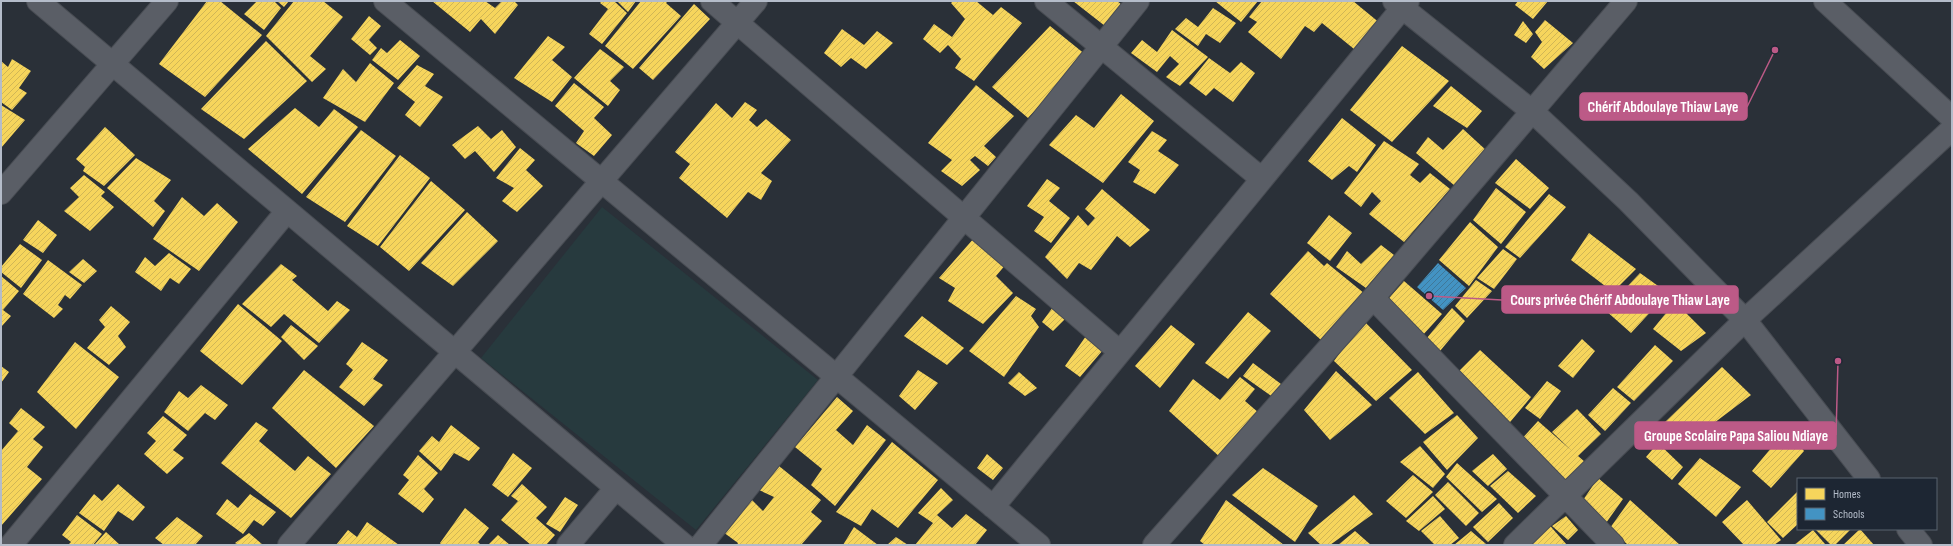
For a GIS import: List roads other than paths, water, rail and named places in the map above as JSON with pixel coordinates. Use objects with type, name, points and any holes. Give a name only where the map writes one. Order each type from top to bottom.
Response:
[{"type":"street","points":[[38,1],[684,545]]},
{"type":"street","points":[[1,193],[167,1]]},
{"type":"street","points":[[385,1],[1039,545]]},
{"type":"street","points":[[712,1],[1120,352]]},
{"type":"street","points":[[289,545],[756,1]]},
{"type":"street","points":[[1046,1],[1262,179]]},
{"type":"street","points":[[701,545],[1138,1]]},
{"type":"street","points":[[1154,545],[1373,298],[1626,1]]},
{"type":"street","points":[[1825,1],[1952,118]]},
{"type":"street","points":[[993,507],[1262,179],[1402,3],[1532,112],[1628,201],[1745,320],[1868,478]]},
{"type":"street","points":[[1515,545],[1567,496],[1745,320],[1952,129]]},
{"type":"street","points":[[11,545],[287,211]]},
{"type":"street","points":[[1373,298],[1613,545]]},
{"type":"street","points":[[568,545],[616,488]]},
{"type":"street","points":[[1909,530],[1921,545]]},
{"type":"place","name":"Chérif Abdoulaye Thiaw Laye","points":[[1775,50]]},
{"type":"place","name":"Cours privée Chérif Abdoulaye Thiaw Laye","points":[[1429,296]]},
{"type":"place","name":"Groupe Scolaire Papa Saliou Ndiaye","points":[[1838,361]]}]
